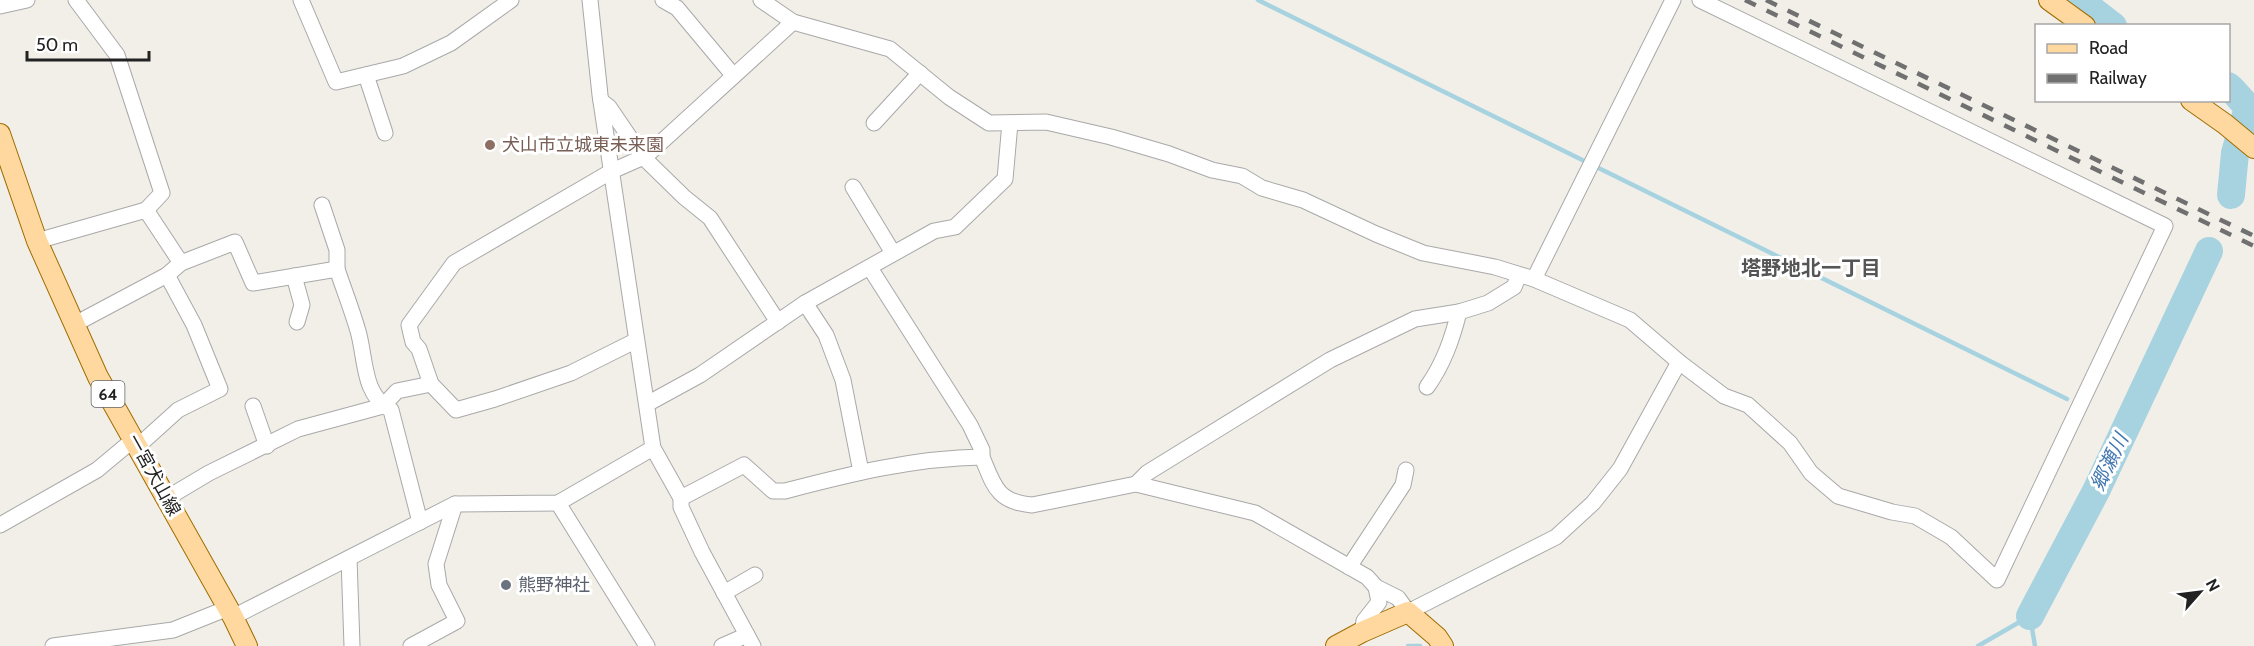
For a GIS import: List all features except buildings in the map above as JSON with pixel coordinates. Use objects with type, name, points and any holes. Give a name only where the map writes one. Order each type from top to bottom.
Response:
[{"type":"main road","points":[[2049,0],[2082,24]]},
{"type":"main road","points":[[2194,102],[2254,148]]},
{"type":"main road","name":"一宮犬山線","points":[[0,134],[37,241],[98,377],[247,646]]},
{"type":"main road","points":[[1336,646],[1408,612],[1440,641]]},
{"type":"street","points":[[0,6],[27,0]]},
{"type":"street","points":[[37,241],[146,210],[162,192],[117,55],[76,0]]},
{"type":"street","points":[[301,0],[336,82],[403,66],[452,43],[511,0]]},
{"type":"street","points":[[590,0],[601,101],[635,341],[653,448],[681,498],[681,507],[750,641],[722,646]]},
{"type":"street","points":[[663,0],[677,8],[733,75]]},
{"type":"street","points":[[761,0],[792,22],[890,49],[974,115],[989,123],[1046,122],[1111,137],[1169,154],[1212,170],[1242,176],[1262,188],[1303,200],[1423,253],[1495,267],[1526,277],[1630,320],[1679,362],[1724,396],[1748,405],[1790,443],[1811,473],[1838,496],[1892,512],[1915,516],[1951,537],[1997,580],[2165,226],[1700,0]]},
{"type":"street","points":[[1136,484],[1147,473],[1329,360],[1415,319],[1460,312],[1488,303],[1526,277],[1589,172],[1673,0]]},
{"type":"street","points":[[635,341],[571,373],[456,410],[431,384],[419,349],[413,342],[409,325],[454,263],[612,171],[643,157],[792,22]]},
{"type":"street","points":[[874,123],[920,73]]},
{"type":"street","points":[[366,75],[385,133]]},
{"type":"street","points":[[601,101],[609,107],[643,157],[684,197],[710,218],[778,322]]},
{"type":"street","points":[[647,404],[700,375],[805,303],[934,231],[955,227],[1005,179],[1010,123]]},
{"type":"street","points":[[853,187],[893,253]]},
{"type":"street","points":[[322,205],[337,250],[337,269],[359,334],[365,376],[383,406],[391,410],[420,522]]},
{"type":"street","points":[[146,210],[181,263]]},
{"type":"street","points":[[74,325],[167,275],[181,263],[235,242],[253,283],[337,269]]},
{"type":"street","points":[[870,268],[970,425],[982,450],[982,457],[996,490],[1017,504],[1032,505],[1136,484],[1255,513],[1367,577],[1376,587],[1398,598],[1408,612],[1556,537],[1564,530],[1593,503],[1620,469],[1679,362]]},
{"type":"street","points":[[0,525],[97,470],[178,410],[220,388],[194,325],[167,275]]},
{"type":"street","points":[[294,276],[303,305],[297,322]]},
{"type":"street","points":[[805,303],[826,335],[843,380],[861,472]]},
{"type":"street","points":[[1428,387],[1449,348],[1460,312]]},
{"type":"street","points":[[167,498],[209,473],[298,429],[383,406],[398,392],[431,384]]},
{"type":"street","points":[[253,406],[267,446]]},
{"type":"street","points":[[52,646],[173,630],[230,612],[349,558],[455,504],[558,503],[653,448]]},
{"type":"street","points":[[681,498],[744,465],[773,491],[861,472],[945,458],[982,457]]},
{"type":"street","points":[[1349,567],[1403,485],[1406,470]]},
{"type":"street","points":[[558,503],[647,646]]},
{"type":"street","points":[[411,646],[457,621],[439,585],[436,564],[455,504]]},
{"type":"street","points":[[349,558],[352,646]]},
{"type":"street","points":[[724,592],[755,575]]},
{"type":"street","points":[[1362,632],[1364,621],[1379,602],[1376,587]]},
{"type":"waterway","points":[[1258,0],[2067,399]]},
{"type":"waterway","name":"郷瀬川","points":[[2079,0],[2110,24]]},
{"type":"waterway","name":"郷瀬川","points":[[2230,88],[2254,110]]},
{"type":"waterway","name":"郷瀬川","points":[[2231,195],[2235,153],[2248,108]]},
{"type":"waterway","name":"郷瀬川","points":[[2030,616],[2096,491],[2209,251]]},
{"type":"waterway","name":"郷瀬川","points":[[1978,646],[2030,616],[2035,646]]},
{"type":"waterway","name":"郷瀬川","points":[[1408,646],[1420,646]]},
{"type":"railway","points":[[1745,0],[2254,246]]},
{"type":"railway","points":[[1766,0],[2254,236]]},
{"type":"place","name":"犬山市立城東未来園","points":[[490,145]]},
{"type":"place","name":"熊野神社","points":[[506,585]]},
{"type":"district","name":"塔野地北一丁目","points":[[1811,268]]}]
